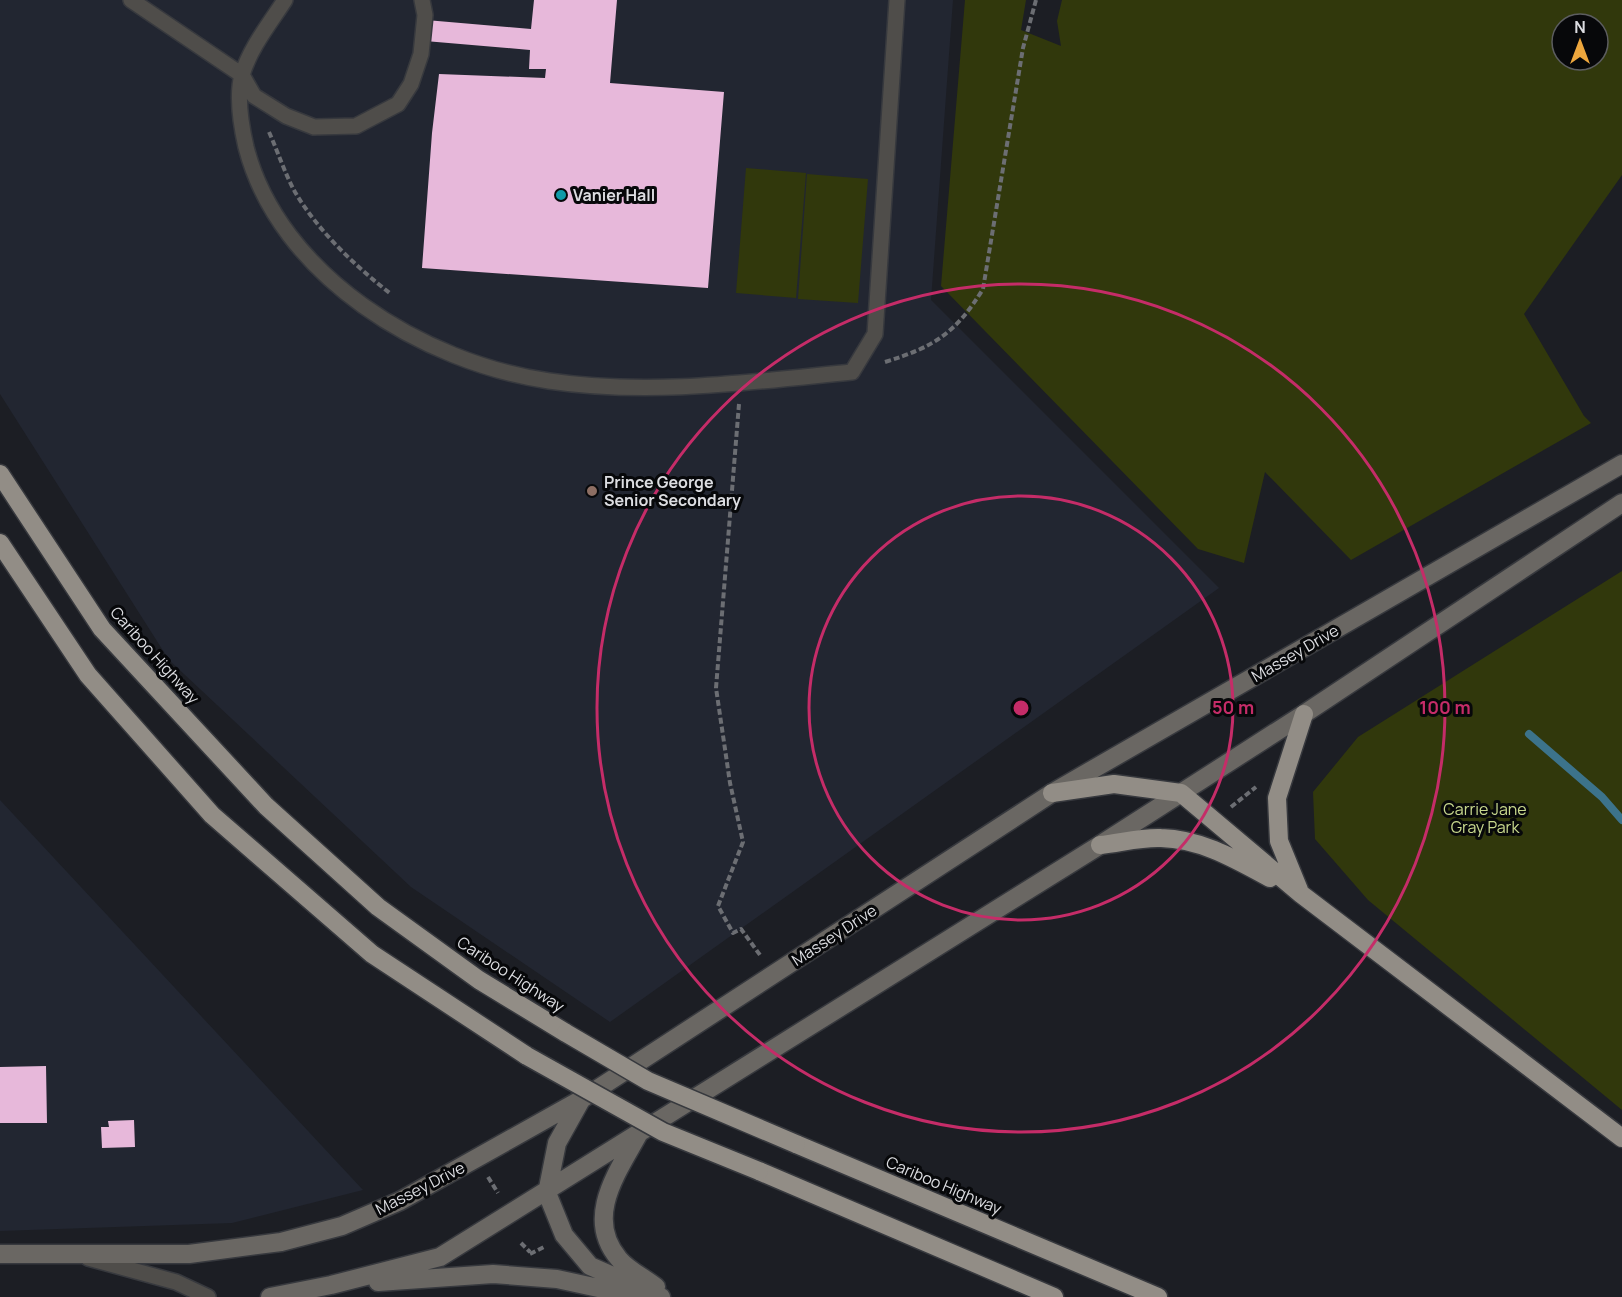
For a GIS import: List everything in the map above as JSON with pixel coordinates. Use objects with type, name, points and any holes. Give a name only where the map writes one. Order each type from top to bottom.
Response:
[{"type":"highway","name":"Cariboo Highway","points":[[0,474],[102,629],[266,806],[378,907],[479,980],[648,1081],[1158,1297]]},
{"type":"highway","points":[[0,543],[88,675],[212,815],[372,954],[527,1056],[663,1132],[1054,1297]]},
{"type":"highway","points":[[1301,894],[1279,841],[1277,798],[1304,714]]},
{"type":"highway","points":[[1052,792],[1114,784],[1181,793],[1301,894],[1622,1138]]},
{"type":"highway","points":[[1100,845],[1161,838],[1212,847],[1301,894]]},
{"type":"highway","points":[[901,1232],[1025,1297]]},
{"type":"street","name":"Massey Drive","points":[[0,1254],[189,1254],[281,1242],[342,1226],[400,1201],[582,1099],[1052,792],[1622,464]]},
{"type":"street","points":[[326,1291],[440,1257],[547,1193],[1304,714],[1622,502]]},
{"type":"street","points":[[582,1099],[557,1143],[547,1193],[564,1236],[590,1266],[661,1297]]},
{"type":"street","points":[[639,1133],[617,1173],[602,1209],[604,1230],[618,1259],[669,1297]]},
{"type":"street","points":[[270,1297],[493,1274],[557,1279],[640,1297]]},
{"type":"lane","points":[[131,0],[242,75],[254,96],[286,116],[314,127],[356,126],[398,104],[411,84],[421,54],[425,15],[422,0]]},
{"type":"lane","points":[[285,0],[257,43],[242,75],[242,128],[252,167],[272,210],[315,266],[351,298],[390,326],[465,359],[548,381],[635,388],[696,388],[852,372],[875,334],[897,0]]},
{"type":"lane","points":[[72,1254],[176,1282],[207,1297]]},
{"type":"path","points":[[852,372],[924,350],[966,316],[983,289],[1023,48],[1036,0]]},
{"type":"path","points":[[254,96],[296,192],[334,240],[370,278],[398,300]]},
{"type":"path","points":[[741,384],[716,688],[730,783],[743,842],[718,906],[733,933],[741,929],[760,955]]},
{"type":"path","points":[[1224,813],[1260,783]]},
{"type":"path","points":[[484,1171],[499,1196]]},
{"type":"path","points":[[521,1243],[530,1252]]},
{"type":"shaded area","name":"Prince George Senior Secondary","points":[[0,0],[953,0],[931,300],[1219,588],[610,1022],[411,887],[169,660],[0,394]]},
{"type":"shaded area","points":[[0,800],[363,1190],[232,1223],[0,1231]]},
{"type":"green space","points":[[965,0],[1026,0],[1021,30],[1061,46],[1057,21],[1062,0],[1622,0],[1622,175],[1524,314],[1584,416],[1591,423],[1351,560],[1265,472],[1244,563],[1198,549],[941,286]]},
{"type":"green space","points":[[746,168],[806,173],[796,298],[736,293]]},
{"type":"green space","points":[[807,174],[868,179],[858,303],[798,299]]},
{"type":"green space","name":"Carrie Jane Gray Park","points":[[1622,571],[1622,1110],[1368,900],[1315,839],[1313,792],[1358,737]]},
{"type":"building","points":[[534,0],[617,0],[610,83],[724,92],[708,288],[422,268],[432,133],[439,74],[545,78],[546,69],[529,69],[530,50],[425,41],[426,20],[531,29]]},
{"type":"building","points":[[46,1066],[47,1123],[0,1123],[0,1067]]},
{"type":"building","points":[[134,1120],[135,1147],[102,1148],[101,1127],[109,1127],[108,1121]]},
{"type":"waterway","points":[[1529,734],[1602,797],[1622,820]]},
{"type":"place","name":"Vanier Hall","points":[[561,195]]},
{"type":"place","name":"Prince George Senior Secondary","points":[[592,491]]}]
